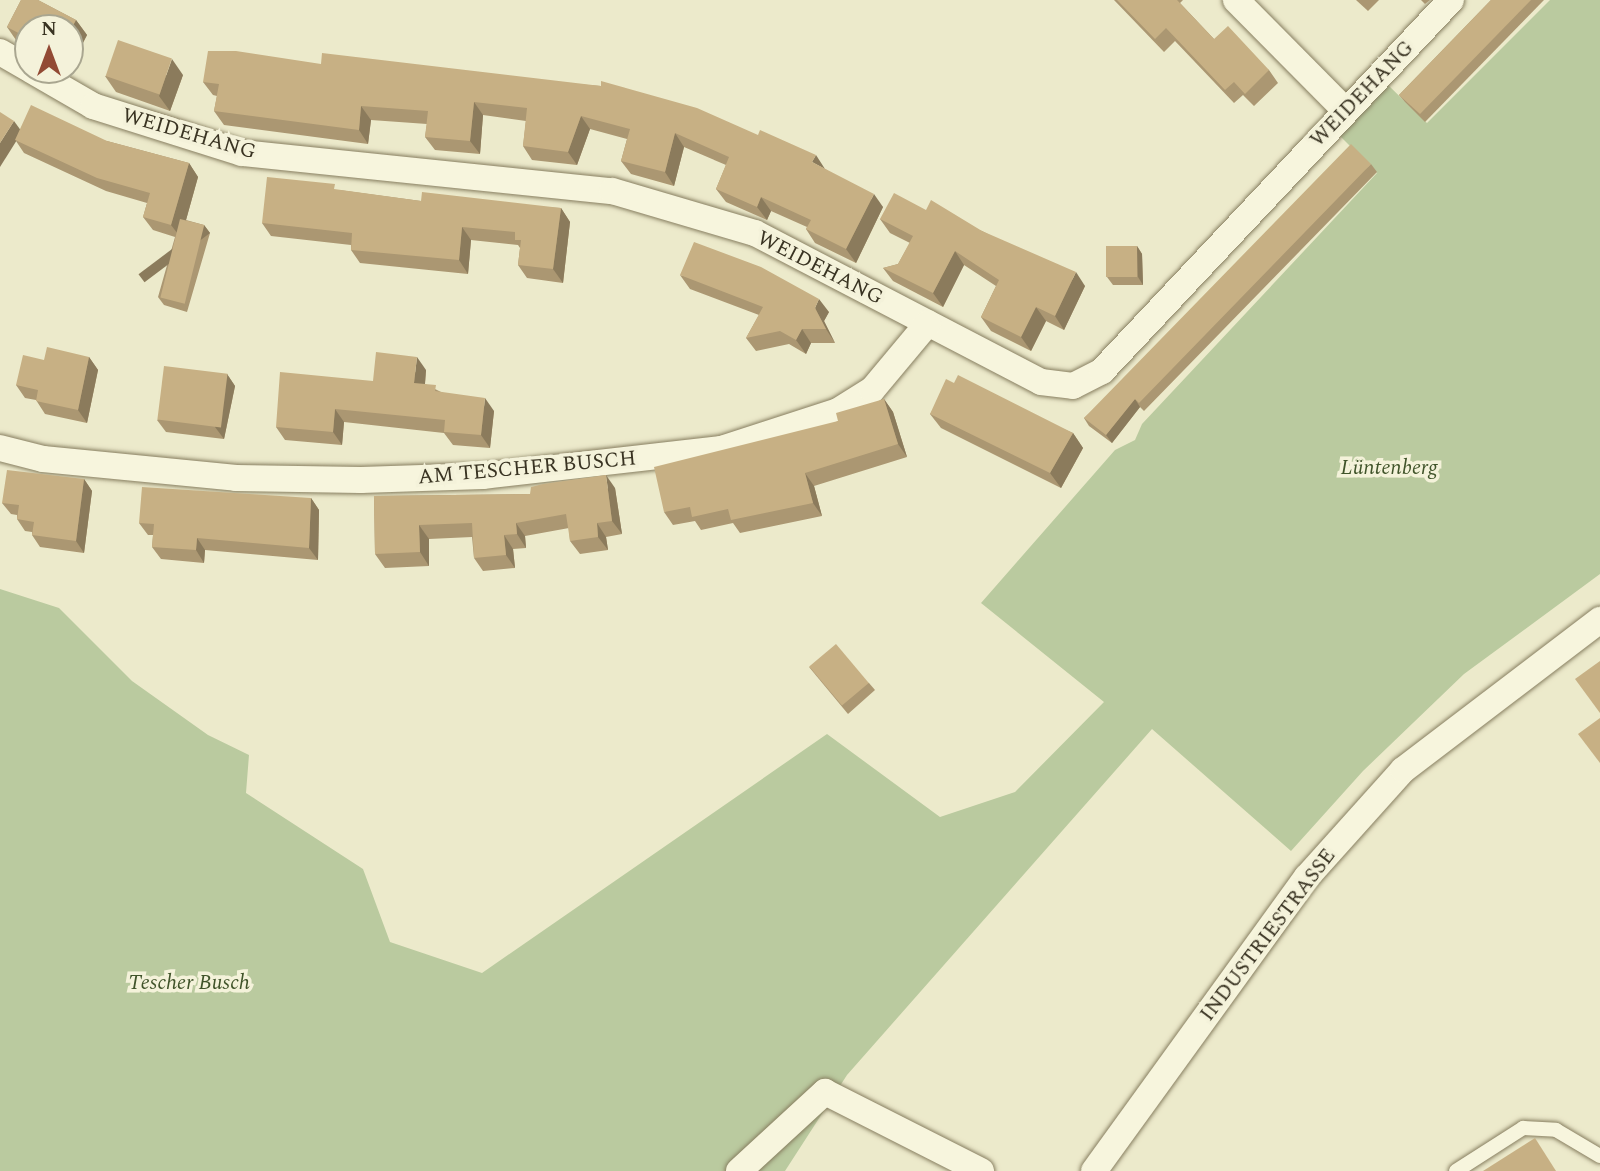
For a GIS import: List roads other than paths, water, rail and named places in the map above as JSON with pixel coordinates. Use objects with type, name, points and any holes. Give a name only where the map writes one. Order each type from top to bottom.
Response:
[{"type":"street","points":[[1237,0],[1345,110]]},
{"type":"street","name":"WEIDEHANG","points":[[55,84],[93,106],[242,153],[612,191],[755,233],[1041,382],[1073,386],[1102,371],[1451,0]]},
{"type":"street","name":"AM TESCHER BUSCH","points":[[0,448],[43,458],[236,478],[361,480],[483,476],[721,449],[838,411],[872,390],[928,323]]},
{"type":"street","name":"INDUSTRIESTRASSE","points":[[1094,1171],[1307,877],[1403,770],[1600,620]]},
{"type":"street","points":[[739,1171],[825,1093],[981,1171]]},
{"type":"lane","points":[[1456,1171],[1523,1128],[1556,1130],[1600,1156]]},
{"type":"park label","name":"Lüntenberg","points":[[1389,468]]},
{"type":"park label","name":"Tescher Busch","points":[[189,983]]}]
